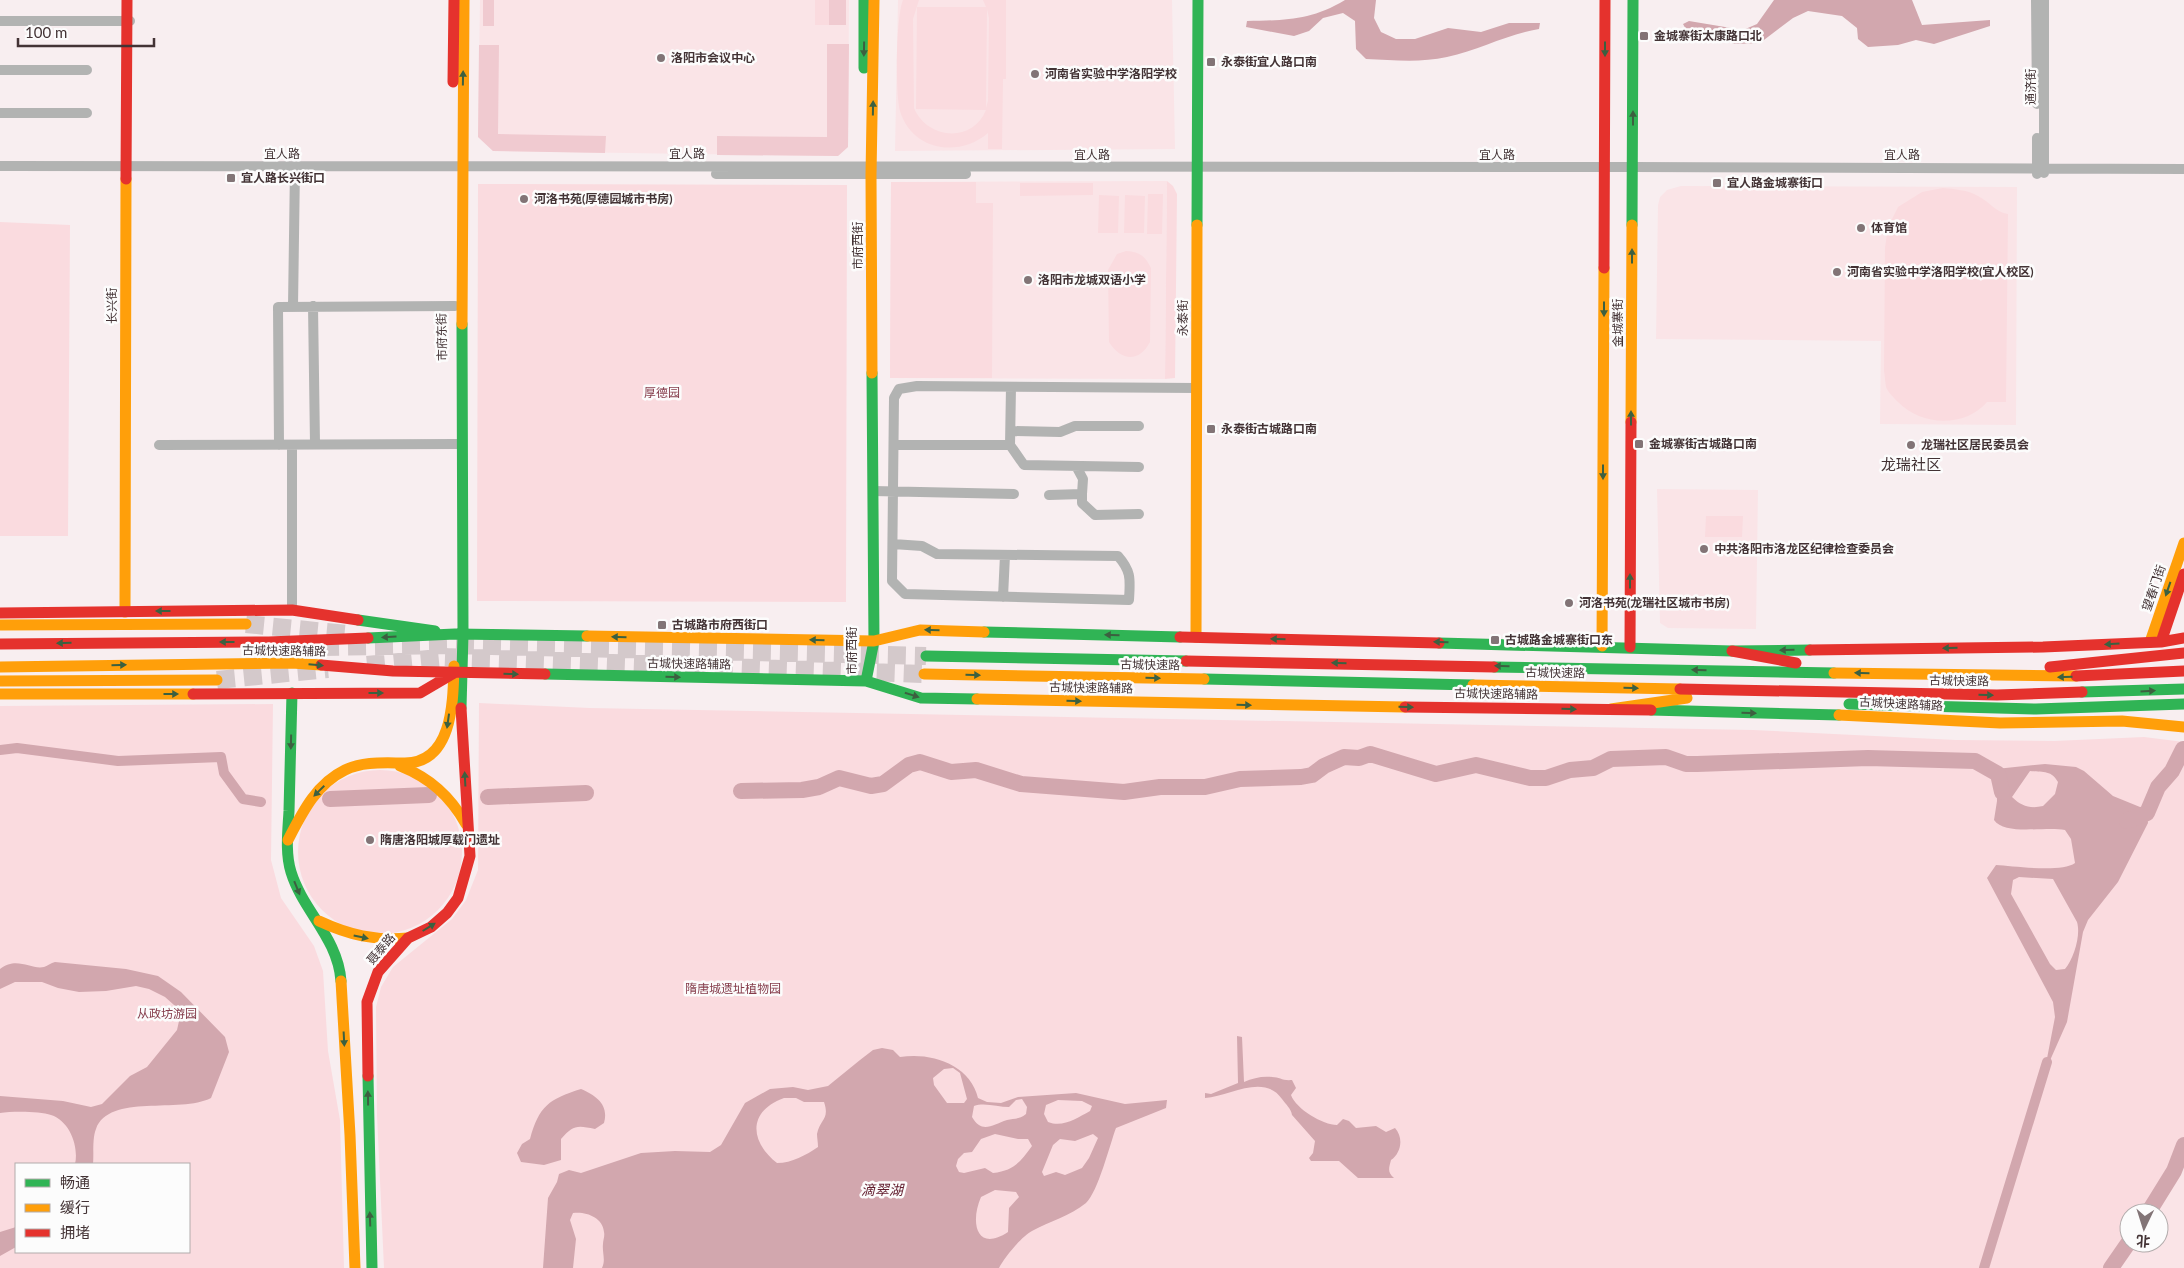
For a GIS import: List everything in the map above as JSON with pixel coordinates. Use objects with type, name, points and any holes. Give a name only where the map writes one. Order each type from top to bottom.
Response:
[{"type":"main road","name":"长兴街","points":[[127,0],[131,169]]},
{"type":"main road","name":"长兴街","points":[[129,612],[131,169],[135,0]]},
{"type":"main road","name":"市府东街","points":[[454,0],[457,169],[458,673]]},
{"type":"main road","name":"市府东街","points":[[459,634],[455,306],[457,169],[464,0]]},
{"type":"main road","name":"市府西街","points":[[864,0],[873,491],[870,641],[866,681]]},
{"type":"main road","name":"市府西街","points":[[870,641],[867,171],[874,0]]},
{"type":"main road","name":"永泰街","points":[[1192,0],[1195,171]]},
{"type":"main road","name":"永泰街","points":[[1194,637],[1195,171],[1198,0]]},
{"type":"main road","name":"金城寨街","points":[[1602,646],[1606,0]]},
{"type":"main road","name":"金城寨街","points":[[1630,647],[1633,0]]},
{"type":"main road","name":"望春门街","points":[[2155,642],[2184,543]]},
{"type":"main road","name":"望春门街","points":[[2155,642],[2184,574]]},
{"type":"main road","points":[[0,613],[292,610],[459,634]]},
{"type":"main road","points":[[0,625],[246,624]]},
{"type":"main road","name":"古城快速路辅路","points":[[0,644],[269,642],[459,634],[870,641],[920,630],[1602,646],[1732,651],[2043,647],[2155,642],[2184,638]]},
{"type":"main road","points":[[1732,651],[1844,673]]},
{"type":"main road","points":[[1977,675],[2184,653]]},
{"type":"main road","name":"古城快速路","points":[[926,656],[2058,677],[2184,671]]},
{"type":"main road","name":"古城快速路辅路","points":[[0,667],[292,663],[392,671],[866,681],[921,698],[1195,704],[1611,709],[1869,716],[2000,723],[2122,721],[2184,727]]},
{"type":"main road","points":[[0,694],[420,692],[458,673]]},
{"type":"main road","points":[[288,840],[305,804],[324,785],[344,770],[363,764],[415,763],[433,755],[442,744],[458,673]]},
{"type":"main road","name":"聂泰路","points":[[372,1268],[368,1147],[367,1002],[378,972],[408,938],[431,927],[458,898],[470,856],[458,673]]},
{"type":"main road","name":"古城快速路","points":[[924,674],[1997,695],[2184,689]]},
{"type":"main road","points":[[0,681],[217,680]]},
{"type":"main road","points":[[1611,709],[1738,690],[1849,704],[1939,708],[2036,709],[2184,704]]},
{"type":"main road","points":[[292,693],[288,840],[290,870],[303,901],[326,933],[340,967],[350,1148],[354,1268]]},
{"type":"main road","points":[[2122,707],[2184,714]]},
{"type":"main road","points":[[390,763],[416,772],[439,788],[455,804],[468,827]]},
{"type":"main road","points":[[316,920],[338,931],[363,939],[390,940],[408,938]]},
{"type":"street","name":"通济街","points":[[2036,0],[2040,172]]},
{"type":"street","name":"通济街","points":[[2040,172],[2044,0]]},
{"type":"street","points":[[0,22],[128,21]]},
{"type":"street","points":[[0,70],[87,70]]},
{"type":"street","points":[[0,113],[87,113]]},
{"type":"street","name":"宜人路","points":[[0,166],[295,170],[1633,170],[2040,172],[2184,175]]},
{"type":"street","name":"宜人路","points":[[0,171],[131,169]]},
{"type":"street","name":"宜人路","points":[[2040,172],[2184,169]]},
{"type":"street","points":[[294,307],[295,170]]},
{"type":"street","points":[[313,306],[315,444]]},
{"type":"street","points":[[278,444],[278,307],[455,306]]},
{"type":"street","points":[[893,544],[922,546],[937,554],[1118,556],[1128,567],[1130,580],[1128,600],[906,594],[892,581],[894,398],[899,389],[918,386],[1194,388]]},
{"type":"street","points":[[1011,387],[1010,445],[1024,465],[1138,467]]},
{"type":"street","points":[[1011,431],[1060,432],[1075,426],[1139,426]]},
{"type":"street","points":[[292,444],[292,610]]},
{"type":"street","points":[[159,445],[456,444]]},
{"type":"street","points":[[894,445],[1010,445]]},
{"type":"street","points":[[1076,466],[1082,479],[1082,504],[1095,515],[1139,514]]},
{"type":"street","points":[[873,491],[1014,494]]},
{"type":"street","points":[[1049,495],[1082,494]]},
{"type":"street","points":[[1003,597],[1005,555]]},
{"type":"shaded area","points":[[480,0],[849,0],[848,147],[838,156],[493,151],[478,137]]},
{"type":"shaded area","points":[[483,0],[494,0],[494,26],[483,26]]},
{"type":"shaded area","points":[[829,0],[846,0],[846,25],[829,25]]},
{"type":"shaded area","name":"河南省实验中学洛阳学校","points":[[898,0],[1172,0],[1175,149],[895,151]]},
{"type":"shaded area","points":[[827,44],[849,44],[848,147],[838,156],[717,155],[717,136],[827,137]]},
{"type":"shaded area","points":[[479,45],[499,45],[498,134],[606,136],[605,153],[493,151],[478,137]]},
{"type":"shaded area","name":"洛阳市龙城双语小学","points":[[1167,181],[1165,379],[890,378],[891,182]]},
{"type":"shaded area","name":"河南省实验中学洛阳学校(宜人校区)","points":[[1681,186],[2017,187],[2016,425],[1880,424],[1881,341],[1656,339],[1658,205],[1660,197],[1667,190]]},
{"type":"shaded area","points":[[1657,489],[1758,490],[1756,629],[1668,628],[1660,623]]},
{"type":"shaded area","points":[[2184,1168],[2184,1268],[2119,1268],[2129,1253],[2169,1253],[2169,1203],[2161,1203]]},
{"type":"green space","points":[[815,0],[829,0],[829,25],[815,25]]},
{"type":"green space","points":[[903,0],[919,0],[913,19],[914,108],[920,118],[929,126],[939,131],[950,133],[971,128],[979,121],[986,110],[916,109],[917,7],[986,7],[983,0],[1006,0],[1006,79],[1003,79],[1002,149],[988,149],[988,133],[964,146],[951,148],[938,146],[925,142],[915,135],[906,124],[900,111],[897,88],[897,55]],"holes":[[[987,9],[989,18],[988,101],[986,108]]]},
{"type":"green space","points":[[1167,181],[1173,186],[1177,194],[1175,378],[1165,379]]},
{"type":"green space","points":[[891,182],[976,182],[976,203],[993,203],[992,378],[890,378]]},
{"type":"green space","points":[[1020,183],[1093,183],[1093,195],[1020,196]]},
{"type":"green space","name":"厚德园","points":[[478,184],[847,185],[846,602],[477,601]]},
{"type":"green space","points":[[1943,188],[1974,194],[2003,213],[2008,214],[2006,402],[1987,402],[1967,416],[1943,421],[1919,416],[1898,402],[1886,387],[1884,371],[1885,248],[1888,227],[1898,207],[1922,192]]},
{"type":"green space","points":[[1148,194],[1163,194],[1162,234],[1147,234]]},
{"type":"green space","points":[[1099,195],[1119,196],[1118,233],[1098,233]]},
{"type":"green space","points":[[1125,195],[1145,196],[1144,233],[1124,233]]},
{"type":"green space","points":[[0,222],[70,225],[68,536],[0,536]]},
{"type":"green space","points":[[1126,251],[1142,255],[1151,268],[1150,342],[1141,354],[1130,357],[1119,353],[1109,342],[1108,270],[1117,254]]},
{"type":"green space","points":[[1706,516],[1743,516],[1742,537],[1705,537]]},
{"type":"green space","name":"隋唐城遗址植物园","points":[[479,703],[590,708],[1753,730],[1956,740],[2054,741],[2144,737],[2184,742],[2184,1168],[2161,1203],[2119,1203],[2119,1253],[2129,1253],[2119,1268],[384,1268],[377,1115],[376,1007],[381,987],[393,967],[452,919],[466,900],[478,870]]},
{"type":"green space","name":"从政坊游园","points":[[273,704],[271,860],[281,898],[314,946],[323,971],[328,1051],[340,1120],[344,1268],[0,1268],[0,706]]},
{"type":"green space","points":[[388,770],[404,773],[419,779],[444,800],[453,813],[459,828],[462,852],[461,868],[453,891],[432,916],[419,925],[404,931],[372,934],[356,931],[334,921],[311,898],[299,868],[298,844],[301,828],[311,806],[334,783],[364,771]]},
{"type":"water","points":[[1345,0],[1376,0],[1374,18],[1381,32],[1396,39],[1415,39],[1448,28],[1481,32],[1509,23],[1540,23],[1539,29],[1516,34],[1459,54],[1417,61],[1366,59],[1356,49],[1355,21],[1343,13],[1323,18],[1309,31],[1294,36],[1246,27],[1247,21],[1309,16]]},
{"type":"water","points":[[1774,0],[1912,0],[1922,25],[1990,20],[1990,26],[1934,44],[1916,40],[1898,45],[1868,47],[1858,39],[1857,28],[1842,16],[1808,11],[1793,18],[1760,43],[1735,44],[1708,36],[1689,35],[1683,24],[1689,21],[1743,30],[1757,24]]},
{"type":"water","points":[[2045,764],[2076,767],[2084,771],[2113,796],[2140,807],[2147,813],[2148,823],[2118,882],[2088,920],[2083,932],[2067,1022],[2044,1074],[2055,1017],[2053,1002],[1987,878],[1996,865],[2059,868],[2075,863],[2071,839],[2065,830],[2007,828],[1999,825],[1994,820],[1997,801],[1996,769]],"holes":[[[2030,771],[2053,775],[2058,782],[2055,794],[2043,806],[2026,806],[2012,797]],[[2019,877],[2053,879],[2077,922],[2076,946],[2065,969],[2056,970],[2050,964],[2011,894],[2013,880]]]},
{"type":"water","points":[[55,962],[126,969],[158,976],[181,992],[225,1037],[229,1052],[211,1098],[182,1105],[147,1106],[115,1111],[103,1118],[96,1129],[93,1163],[75,1163],[76,1150],[72,1135],[58,1118],[33,1112],[0,1113],[0,1096],[63,1101],[91,1107],[102,1104],[130,1076],[147,1067],[177,1030],[179,1014],[174,1005],[165,997],[149,989],[136,986],[106,991],[79,992],[58,988],[42,982],[15,982],[0,989],[0,969],[6,965],[18,963],[44,967]]},
{"type":"water","points":[[1237,1036],[1242,1037],[1244,1082],[1254,1078],[1265,1077],[1292,1080],[1296,1088],[1291,1095],[1298,1106],[1318,1119],[1337,1125],[1343,1119],[1349,1121],[1356,1128],[1376,1126],[1386,1132],[1395,1128],[1400,1136],[1400,1145],[1397,1153],[1391,1160],[1389,1168],[1390,1174],[1394,1178],[1358,1178],[1339,1161],[1311,1161],[1309,1158],[1313,1153],[1315,1141],[1292,1115],[1289,1108],[1275,1091],[1266,1088],[1246,1088],[1205,1098],[1205,1093],[1211,1094],[1238,1083]]},
{"type":"water","name":"滴翠湖","points":[[882,1048],[893,1050],[900,1057],[924,1057],[948,1063],[967,1077],[974,1086],[978,1098],[987,1102],[1001,1103],[1018,1097],[1076,1093],[1125,1104],[1167,1100],[1166,1108],[1116,1128],[1095,1189],[1086,1203],[1023,1237],[999,1268],[602,1268],[604,1259],[603,1227],[593,1216],[573,1213],[570,1220],[576,1239],[573,1268],[543,1268],[548,1198],[557,1182],[559,1174],[569,1170],[581,1173],[641,1153],[675,1151],[710,1152],[721,1145],[745,1103],[770,1089],[793,1087],[808,1090],[828,1086],[873,1050]],"holes":[[[953,1068],[960,1073],[967,1099],[964,1103],[947,1103],[934,1085],[933,1078],[944,1069]],[[784,1098],[796,1098],[804,1102],[824,1102],[826,1112],[818,1129],[818,1147],[804,1156],[783,1163],[777,1163],[761,1145],[757,1136],[756,1127],[764,1111],[772,1104]],[[1022,1099],[1027,1107],[1026,1114],[1019,1118],[988,1127],[980,1125],[972,1117],[974,1106],[1009,1107],[1016,1100]],[[1058,1100],[1082,1101],[1092,1106],[1090,1111],[1075,1119],[1059,1124],[1048,1122],[1044,1114],[1046,1105]],[[995,1134],[1028,1139],[1032,1146],[1020,1161],[1007,1170],[993,1173],[985,1168],[964,1173],[959,1172],[956,1166],[958,1159],[964,1153],[972,1152],[981,1139]],[[1093,1134],[1098,1138],[1082,1168],[1065,1175],[1056,1172],[1044,1176],[1042,1172],[1053,1145],[1060,1139],[1075,1141]],[[995,1190],[1016,1192],[1019,1197],[1009,1208],[1008,1232],[997,1238],[989,1239],[982,1237],[978,1232],[976,1225],[981,1197]]]},
{"type":"water","points":[[581,1089],[597,1098],[603,1106],[605,1111],[604,1123],[595,1129],[576,1127],[569,1131],[561,1139],[561,1160],[544,1165],[521,1162],[517,1153],[522,1144],[530,1139],[533,1128],[542,1111],[547,1105],[561,1096]]},
{"type":"water","points":[[15,1227],[15,1248],[0,1256],[0,1232]]},
{"type":"waterway","points":[[0,750],[17,748],[118,761],[221,757],[224,773],[243,799],[261,802]]},
{"type":"waterway","points":[[2127,821],[2147,813],[2158,787],[2172,771],[2183,749]]},
{"type":"waterway","points":[[741,791],[802,790],[819,787],[839,778],[871,786],[883,784],[909,765],[920,762],[951,772],[976,770],[1021,784],[1124,792],[1160,787],[1205,787],[1240,779],[1301,777],[1312,775],[1324,766],[1344,757],[1359,758],[1370,754],[1436,774],[1476,765],[1530,778],[1546,778],[1570,770],[1593,768],[1611,759],[1666,757],[1686,764],[1868,758],[1975,761],[1998,774],[2002,792]]},
{"type":"waterway","points":[[488,797],[586,793]]},
{"type":"waterway","points":[[330,799],[429,795]]},
{"type":"waterway","points":[[1984,1268],[2047,1062]]},
{"type":"waterway","points":[[2154,1203],[2174,1171],[2184,1145]]},
{"type":"waterway","points":[[2111,1268],[2121,1253]]},
{"type":"tunnel","points":[[246,624],[347,634]]},
{"type":"tunnel","points":[[321,647],[449,645],[926,656]]},
{"type":"tunnel","points":[[445,657],[924,674]]},
{"type":"tunnel","points":[[367,665],[449,657]]},
{"type":"tunnel","points":[[217,680],[328,669]]},
{"type":"traffic: fast","points":[[864,0],[864,68]]},
{"type":"traffic: fast","points":[[1197,225],[1198,0]]},
{"type":"traffic: fast","points":[[1632,225],[1633,0]]},
{"type":"traffic: fast","points":[[461,708],[463,634],[462,324]]},
{"type":"traffic: fast","points":[[866,681],[874,641],[872,373]]},
{"type":"traffic: fast","points":[[358,620],[435,631]]},
{"type":"traffic: fast","points":[[984,632],[1180,637]]},
{"type":"traffic: fast","points":[[368,638],[455,634],[587,636]]},
{"type":"traffic: fast","points":[[1439,643],[1732,651],[1810,650]]},
{"type":"traffic: fast","points":[[926,656],[1186,661]]},
{"type":"traffic: fast","points":[[1494,667],[1834,673]]},
{"type":"traffic: fast","points":[[545,674],[866,681],[921,698],[977,699]]},
{"type":"traffic: fast","points":[[1204,679],[1473,685]]},
{"type":"traffic: fast","points":[[2082,692],[2184,689]]},
{"type":"traffic: fast","points":[[292,693],[287,842],[289,865],[296,886],[334,951],[341,981]]},
{"type":"traffic: fast","points":[[1849,704],[2036,709],[2184,704]]},
{"type":"traffic: fast","points":[[1651,710],[1839,715]]},
{"type":"traffic: fast","points":[[368,1076],[372,1268]]},
{"type":"traffic: slow","points":[[462,324],[464,0]]},
{"type":"traffic: slow","points":[[872,373],[871,175],[874,0]]},
{"type":"traffic: slow","points":[[125,612],[126,179]]},
{"type":"traffic: slow","points":[[1196,637],[1197,225]]},
{"type":"traffic: slow","points":[[1631,422],[1632,225]]},
{"type":"traffic: slow","points":[[1602,646],[1604,268]]},
{"type":"traffic: slow","points":[[2150,642],[2184,543]]},
{"type":"traffic: slow","points":[[0,625],[246,624]]},
{"type":"traffic: slow","points":[[587,636],[874,641],[920,630],[984,632]]},
{"type":"traffic: slow","points":[[0,667],[292,663],[321,665]]},
{"type":"traffic: slow","points":[[288,840],[311,800],[335,776],[359,765],[405,763],[421,760],[433,753],[441,742],[451,712],[454,666]]},
{"type":"traffic: slow","points":[[1834,673],[2076,676]]},
{"type":"traffic: slow","points":[[924,674],[1204,679]]},
{"type":"traffic: slow","points":[[0,681],[217,680]]},
{"type":"traffic: slow","points":[[1473,685],[1680,689]]},
{"type":"traffic: slow","points":[[0,694],[193,694]]},
{"type":"traffic: slow","points":[[1611,709],[1687,698]]},
{"type":"traffic: slow","points":[[977,699],[1405,707]]},
{"type":"traffic: slow","points":[[1839,715],[2000,723],[2122,721],[2184,727]]},
{"type":"traffic: slow","points":[[400,766],[421,776],[438,789],[453,805],[466,824]]},
{"type":"traffic: slow","points":[[319,921],[362,936],[384,939],[408,938]]},
{"type":"traffic: slow","points":[[341,981],[355,1268]]},
{"type":"traffic: jam","points":[[126,179],[127,0]]},
{"type":"traffic: jam","points":[[453,82],[454,0]]},
{"type":"traffic: jam","points":[[1604,268],[1605,0]]},
{"type":"traffic: jam","points":[[1630,647],[1631,422]]},
{"type":"traffic: jam","points":[[2161,642],[2184,574]]},
{"type":"traffic: jam","points":[[0,613],[292,610],[358,620]]},
{"type":"traffic: jam","points":[[1180,637],[1439,643]]},
{"type":"traffic: jam","points":[[0,644],[269,642],[368,638]]},
{"type":"traffic: jam","points":[[1810,650],[2043,647],[2161,642],[2184,638]]},
{"type":"traffic: jam","points":[[1732,651],[1796,663]]},
{"type":"traffic: jam","points":[[2050,667],[2184,653]]},
{"type":"traffic: jam","points":[[1186,661],[1494,667]]},
{"type":"traffic: jam","points":[[321,665],[393,671],[545,674]]},
{"type":"traffic: jam","points":[[2076,676],[2184,671]]},
{"type":"traffic: jam","points":[[193,694],[420,693],[454,673]]},
{"type":"traffic: jam","points":[[1680,689],[1997,695],[2082,692]]},
{"type":"traffic: jam","points":[[1405,707],[1651,710]]},
{"type":"traffic: jam","points":[[368,1076],[367,1002],[378,972],[408,938],[431,927],[447,913],[458,898],[470,856],[461,708]]},
{"type":"place","name":"金城寨街太康路口北","points":[[1644,36]]},
{"type":"place","name":"洛阳市会议中心","points":[[661,58]]},
{"type":"place","name":"永泰街宜人路口南","points":[[1211,62]]},
{"type":"place","name":"河南省实验中学洛阳学校","points":[[1035,74]]},
{"type":"place","name":"宜人路长兴街口","points":[[231,178]]},
{"type":"place","name":"宜人路金城寨街口","points":[[1717,183]]},
{"type":"place","name":"河洛书苑(厚德园城市书房)","points":[[524,199]]},
{"type":"place","name":"体育馆","points":[[1861,228]]},
{"type":"place","name":"河南省实验中学洛阳学校(宜人校区)","points":[[1837,272]]},
{"type":"place","name":"洛阳市龙城双语小学","points":[[1028,280]]},
{"type":"place","name":"永泰街古城路口南","points":[[1211,429]]},
{"type":"place","name":"金城寨街古城路口南","points":[[1639,444]]},
{"type":"place","name":"龙瑞社区居民委员会","points":[[1911,445]]},
{"type":"place","name":"中共洛阳市洛龙区纪律检查委员会","points":[[1704,549]]},
{"type":"place","name":"河洛书苑(龙瑞社区城市书房)","points":[[1569,603]]},
{"type":"place","name":"古城路市府西街口","points":[[662,625]]},
{"type":"place","name":"古城路金城寨街口东","points":[[1495,640]]},
{"type":"place","name":"隋唐洛阳城厚载门遗址","points":[[370,840]]},
{"type":"district","name":"龙瑞社区","points":[[1911,465]]}]
